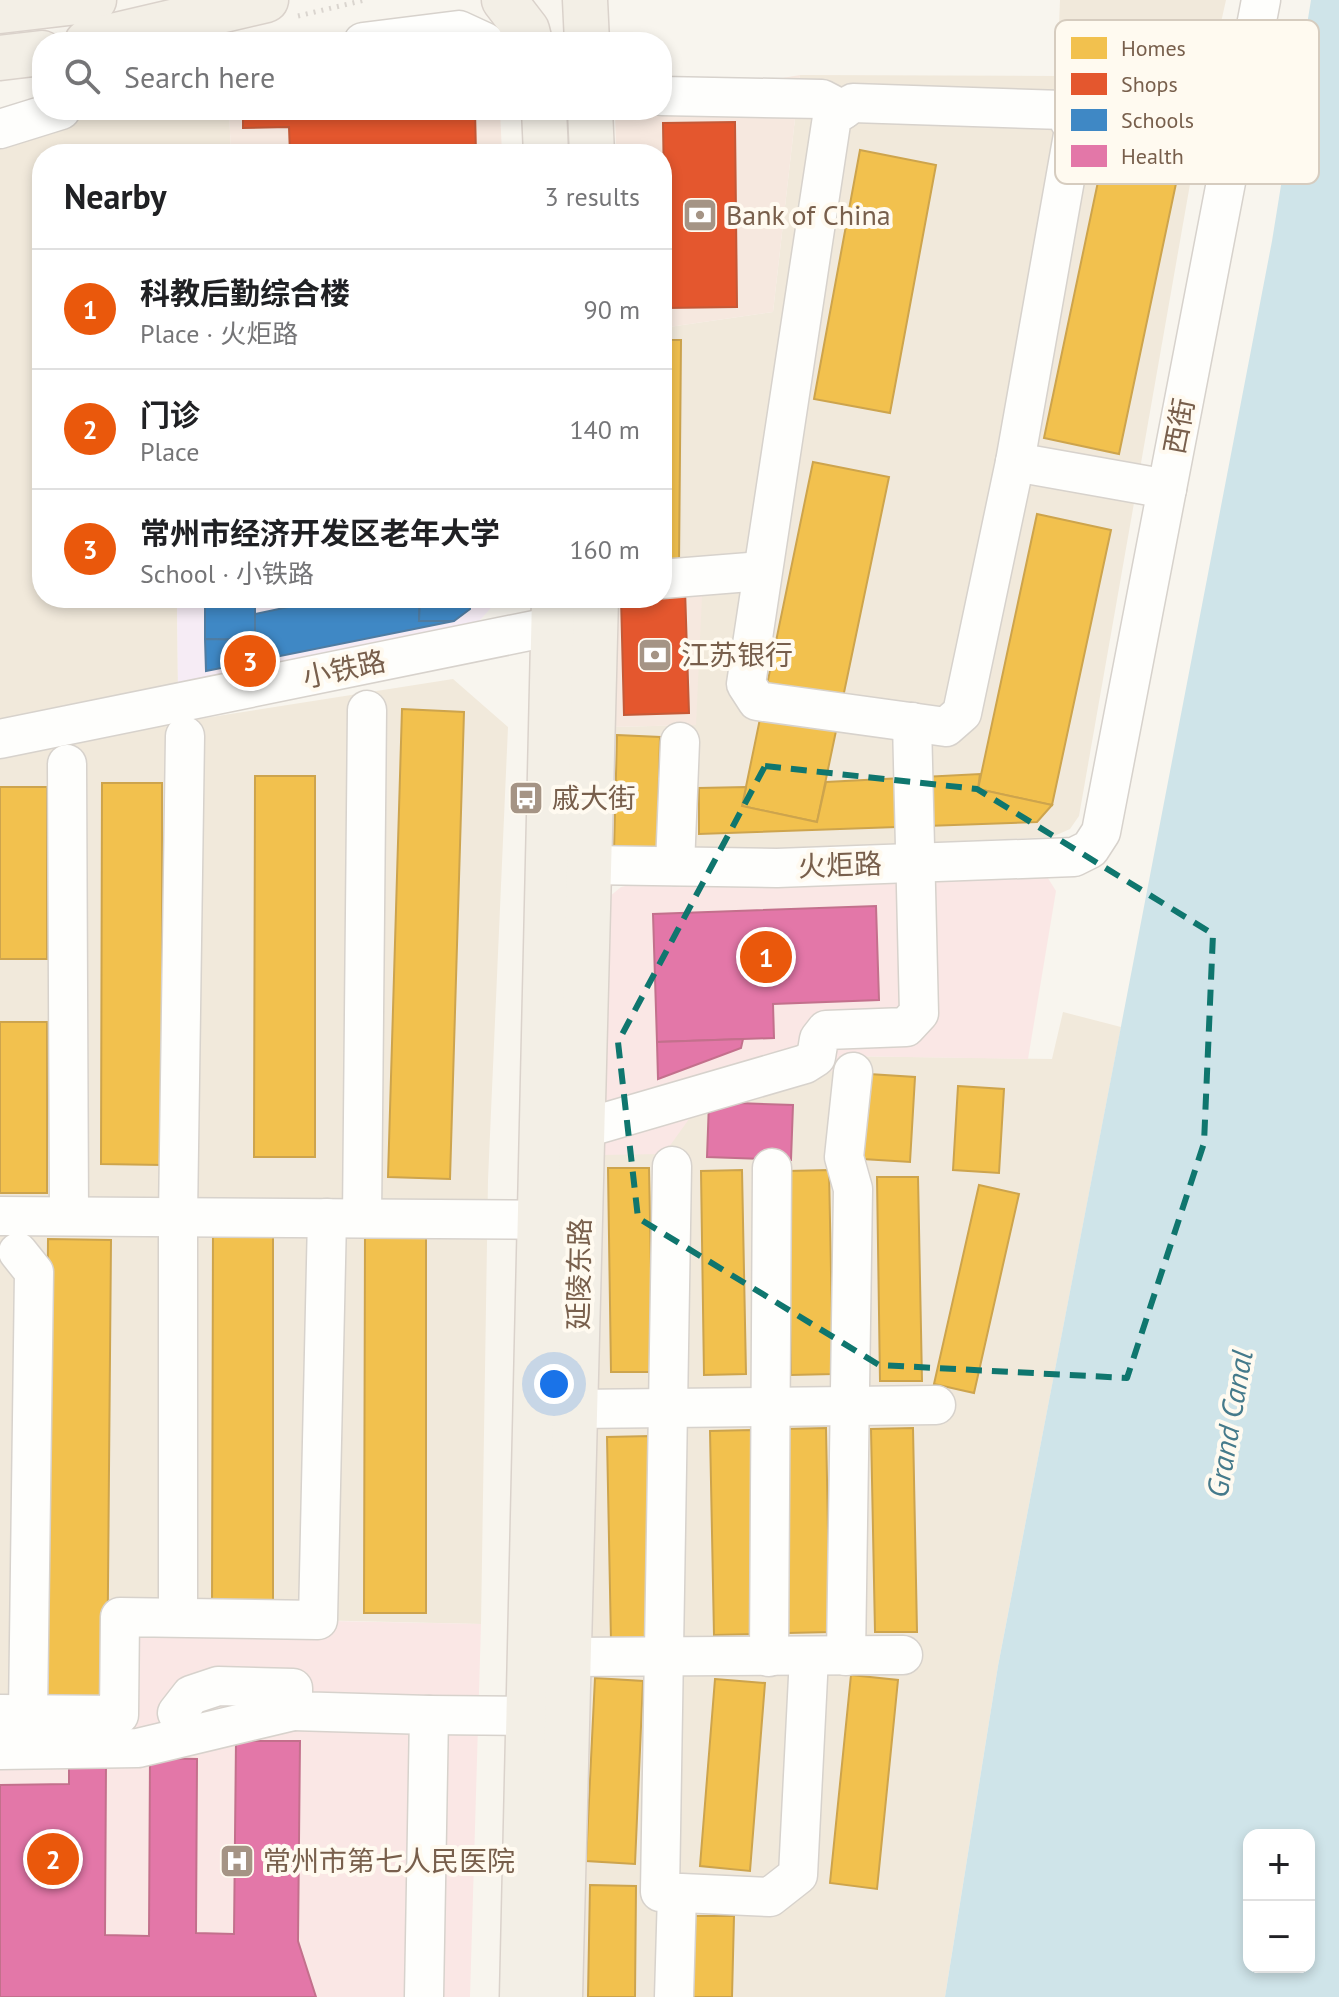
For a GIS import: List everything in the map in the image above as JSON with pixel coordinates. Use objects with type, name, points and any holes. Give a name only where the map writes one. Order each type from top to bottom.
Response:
[{"type":"main road","points":[[0,11],[94,0]]},
{"type":"main road","points":[[130,32],[266,0]]},
{"type":"main road","points":[[585,0],[587,32]]},
{"type":"main road","points":[[0,58],[32,54]]},
{"type":"main road","points":[[544,120],[546,144]]},
{"type":"main road","points":[[590,120],[592,144]]},
{"type":"main road","name":"延陵东路","points":[[560,1997],[575,1409],[561,1220],[582,1129],[589,865],[575,612]]},
{"type":"main road","name":"延陵东路","points":[[522,1997],[527,1716],[561,1220],[575,612]]},
{"type":"street","name":"西街","points":[[1257,20],[1261,0]]},
{"type":"street","points":[[443,32],[463,32]]},
{"type":"street","points":[[672,96],[822,99],[843,110]]},
{"type":"street","points":[[1055,110],[853,103],[832,117],[746,684],[757,701],[946,727],[962,713],[1015,462],[1064,184]]},
{"type":"street","points":[[0,129],[32,119]]},
{"type":"street","name":"西街","points":[[1090,849],[1101,832],[1226,184]]},
{"type":"street","points":[[1015,462],[1167,489]]},
{"type":"street","points":[[672,578],[762,571]]},
{"type":"street","name":"小铁路","points":[[0,739],[575,612]]},
{"type":"street","points":[[367,710],[345,1218],[318,1620],[120,1617],[119,1715],[14,1715],[34,1272],[10,1238],[69,1215],[178,1217],[345,1218],[561,1220]]},
{"type":"street","points":[[582,1129],[805,1064],[816,1057],[819,1039],[826,1030],[906,1027],[919,1013],[912,722]]},
{"type":"street","points":[[178,1617],[178,1217],[185,736]]},
{"type":"street","points":[[675,866],[680,742]]},
{"type":"street","points":[[67,764],[69,1215]]},
{"type":"street","name":"火炬路","points":[[589,865],[777,868],[1074,857],[1090,849]]},
{"type":"street","points":[[672,1166],[660,1892],[770,1897],[798,1875],[827,1656],[851,1406],[853,1189],[844,1157],[853,1072]]},
{"type":"street","points":[[769,1657],[768,1407],[772,1168]]},
{"type":"street","points":[[575,1409],[936,1405]]},
{"type":"street","points":[[569,1657],[903,1655]]},
{"type":"street","points":[[177,1713],[191,1695],[218,1686],[293,1688],[293,1711]]},
{"type":"street","points":[[0,1750],[138,1748],[293,1711],[527,1716]]},
{"type":"street","points":[[424,1997],[429,1715]]},
{"type":"street","points":[[674,1997],[677,1893]]},
{"type":"highlighted area","points":[[765,766],[977,789],[1213,934],[1204,1143],[1127,1378],[879,1365],[638,1218],[618,1042]]},
{"type":"shaded area","points":[[1060,0],[1226,0],[1222,20],[1059,20]]},
{"type":"shaded area","points":[[800,75],[1055,76],[1055,184],[1190,184],[1079,816],[1070,829],[1052,837],[689,854],[605,848],[610,727],[696,725],[669,608],[672,608],[672,327],[773,312]]},
{"type":"shaded area","points":[[800,75],[773,312],[672,327],[672,144],[616,144],[615,120],[672,120],[672,97]]},
{"type":"shaded area","points":[[71,120],[229,120],[231,144],[32,144],[32,608],[177,608],[178,689],[0,722],[0,143]]},
{"type":"shaded area","points":[[229,120],[500,120],[502,144],[231,144]]},
{"type":"shaded area","name":"江苏银行","points":[[703,575],[696,725],[610,727],[613,608],[672,608],[672,592]]},
{"type":"shaded area","points":[[177,608],[491,608],[469,632],[178,689]]},
{"type":"shaded area","points":[[453,679],[508,727],[488,1180],[481,1624],[178,1617],[0,1725],[0,750]]},
{"type":"shaded area","points":[[1046,875],[1056,891],[1028,1059],[839,1056],[837,1070],[699,1105],[664,1154],[599,1155],[609,897],[621,887],[639,883]]},
{"type":"shaded area","points":[[1063,1012],[1121,1027],[998,1666],[945,1997],[576,1997],[599,1155],[699,1105],[838,1056],[1052,1059]]},
{"type":"shaded area","name":"常州市第七人民医院","points":[[120,1617],[481,1624],[470,1997],[0,1997],[0,1725]]},
{"type":"water","name":"Grand Canal","points":[[1311,0],[1339,0],[1339,1997],[945,1997],[998,1666],[1281,184],[1319,184],[1319,20],[1308,20]]},
{"type":"building: Homes","points":[[860,150],[936,165],[890,413],[814,399]]},
{"type":"building: Homes","points":[[1098,184],[1176,184],[1119,454],[1044,438]]},
{"type":"building: Homes","points":[[672,340],[681,340],[679,563],[672,563]]},
{"type":"building: Homes","points":[[813,462],[889,477],[817,822],[742,806]]},
{"type":"building: Homes","points":[[1037,514],[1111,530],[1052,805],[978,789]]},
{"type":"building: Homes","points":[[402,709],[464,712],[450,1179],[388,1177]]},
{"type":"building: Homes","points":[[617,735],[660,737],[657,852],[614,851]]},
{"type":"building: Homes","points":[[980,774],[978,789],[1052,805],[1037,822],[699,834],[699,788],[746,787],[742,806],[817,822],[826,782]]},
{"type":"building: Homes","points":[[255,776],[315,776],[315,1157],[254,1157]]},
{"type":"building: Homes","points":[[102,783],[162,783],[162,1165],[101,1164]]},
{"type":"building: Homes","points":[[0,787],[47,787],[47,959],[0,959]]},
{"type":"building: Homes","points":[[0,1022],[47,1022],[47,1193],[0,1193]]},
{"type":"building: Homes","points":[[869,1074],[915,1077],[910,1162],[863,1159]]},
{"type":"building: Homes","points":[[958,1086],[1004,1089],[999,1173],[953,1170]]},
{"type":"building: Homes","points":[[608,1168],[649,1168],[653,1372],[611,1372]]},
{"type":"building: Homes","points":[[742,1170],[746,1374],[704,1375],[701,1171]]},
{"type":"building: Homes","points":[[829,1170],[833,1374],[791,1375],[788,1171]]},
{"type":"building: Homes","points":[[877,1177],[918,1177],[922,1381],[880,1381]]},
{"type":"building: Homes","points":[[979,1185],[1019,1194],[974,1393],[934,1384]]},
{"type":"building: Homes","points":[[213,1230],[273,1230],[273,1612],[212,1611]]},
{"type":"building: Homes","points":[[365,1232],[426,1232],[426,1613],[364,1613]]},
{"type":"building: Homes","points":[[48,1239],[111,1240],[107,1701],[45,1700]]},
{"type":"building: Homes","points":[[826,1428],[830,1632],[788,1633],[785,1429]]},
{"type":"building: Homes","points":[[913,1428],[917,1632],[875,1632],[871,1429]]},
{"type":"building: Homes","points":[[752,1430],[756,1634],[714,1635],[710,1431]]},
{"type":"building: Homes","points":[[650,1436],[653,1640],[611,1641],[607,1437]]},
{"type":"building: Homes","points":[[851,1675],[898,1680],[877,1889],[830,1883]]},
{"type":"building: Homes","points":[[595,1678],[643,1681],[635,1864],[586,1861]]},
{"type":"building: Homes","points":[[715,1679],[765,1683],[750,1871],[700,1866]]},
{"type":"building: Homes","points":[[590,1885],[636,1886],[635,1997],[588,1997]]},
{"type":"building: Homes","points":[[694,1916],[734,1916],[732,1997],[693,1997]]},
{"type":"building: Shops","points":[[243,120],[475,120],[476,144],[290,144],[289,127],[243,128]]},
{"type":"building: Shops","name":"Bank of China","points":[[735,122],[737,307],[672,308],[672,144],[663,144],[663,123]]},
{"type":"building: Shops","name":"江苏银行","points":[[672,589],[685,589],[689,713],[624,715],[621,608],[672,608]]},
{"type":"building: Schools","points":[[205,608],[255,608],[255,640],[205,639]]},
{"type":"building: Schools","points":[[284,608],[420,608],[419,621],[454,621],[206,671],[205,639],[255,640],[255,614]]},
{"type":"building: Schools","points":[[420,608],[470,608],[454,621],[419,621]]},
{"type":"building: Health","points":[[876,906],[879,1000],[773,1004],[774,1038],[657,1042],[653,914]]},
{"type":"building: Health","points":[[743,1039],[741,1048],[658,1079],[657,1042]]},
{"type":"building: Health","points":[[709,1102],[793,1105],[791,1160],[707,1157]]},
{"type":"building: Health","points":[[236,1741],[300,1741],[298,1941],[316,1997],[0,1997],[0,1785],[69,1784],[69,1763],[106,1763],[105,1935],[149,1936],[150,1758],[197,1759],[196,1933],[234,1934]]},
{"type":"place","name":"Bank of China","points":[[700,215]]},
{"type":"place","name":"江苏银行","points":[[655,655]]},
{"type":"place","name":"常州市经济开发区老年大学","points":[[250,661]]},
{"type":"place","name":"戚大街","points":[[526,798]]},
{"type":"place","name":"科教后勤综合楼","points":[[766,957]]},
{"type":"place","name":"门诊","points":[[53,1859]]},
{"type":"place","name":"常州市第七人民医院","points":[[237,1861]]}]
